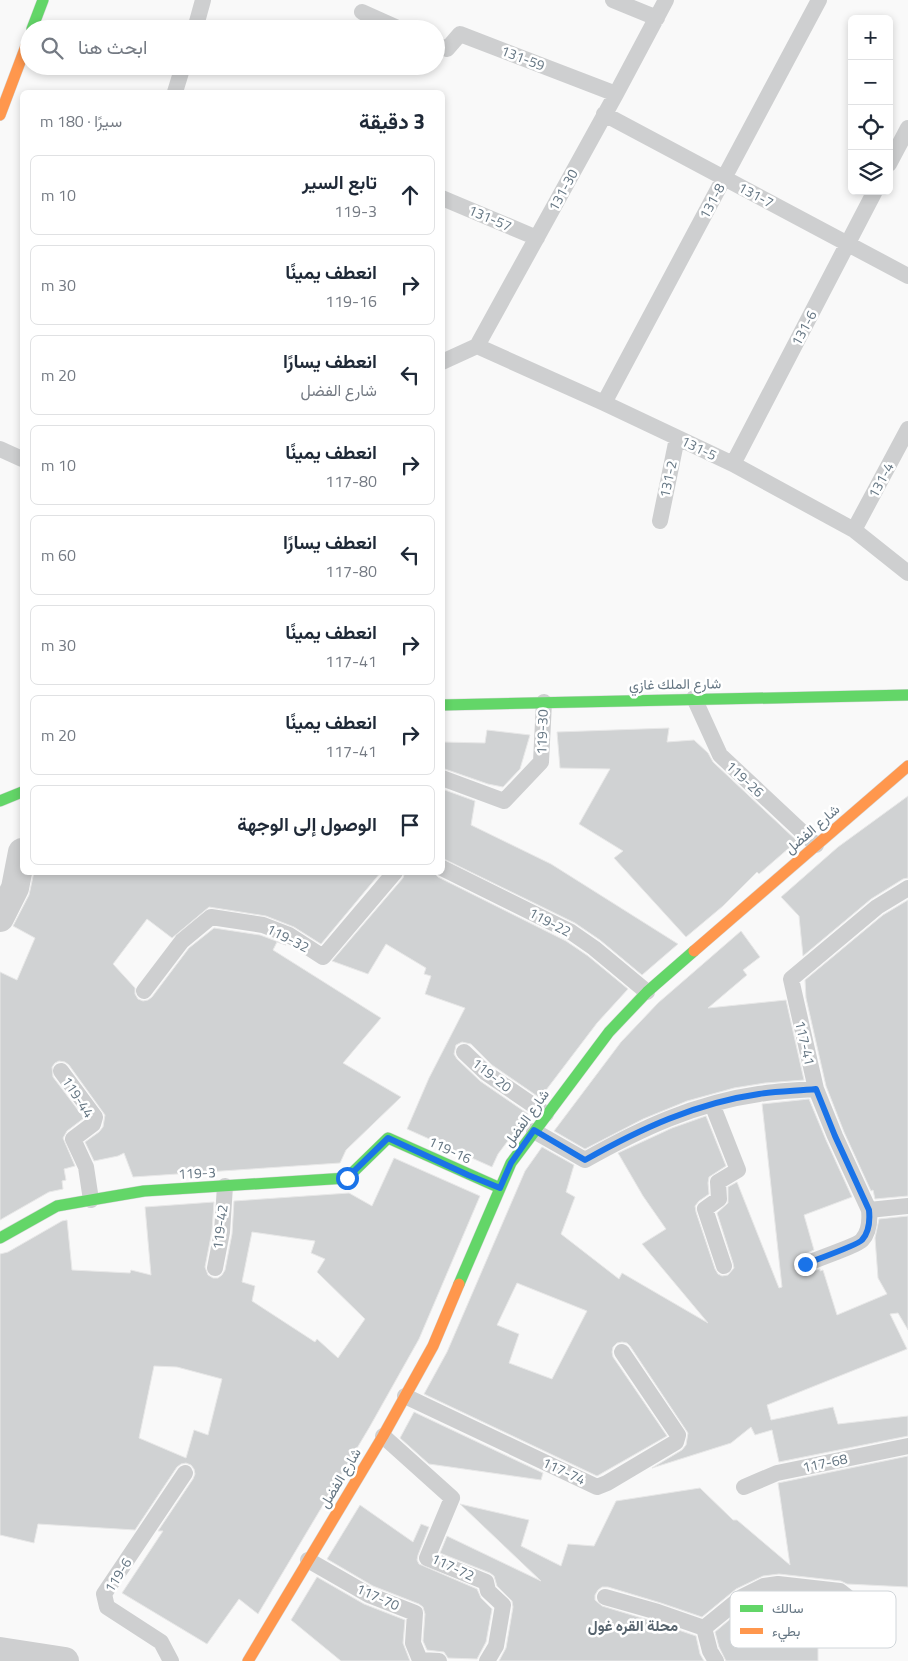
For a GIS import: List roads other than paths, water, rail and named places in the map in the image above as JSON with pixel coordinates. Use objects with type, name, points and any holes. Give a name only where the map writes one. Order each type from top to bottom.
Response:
[{"type":"street","points":[[35,20],[43,0]]},
{"type":"street","points":[[0,114],[20,62]]},
{"type":"street","name":"شارع الملك غازي","points":[[445,705],[694,698],[908,695]]},
{"type":"street","name":"شارع الفضل","points":[[248,1661],[383,1436],[433,1346],[511,1163],[534,1130],[609,1032],[647,992],[908,766]]},
{"type":"street","points":[[0,801],[20,793]]},
{"type":"street","points":[[0,918],[15,888],[20,862]]},
{"type":"street","name":"119-3","points":[[0,1238],[57,1206],[91,1200],[144,1191],[347,1178],[388,1138]]},
{"type":"street","name":"119-16","points":[[388,1138],[500,1188]]},
{"type":"street","points":[[0,1651],[65,1661]]},
{"type":"lane","points":[[197,20],[203,0]]},
{"type":"lane","points":[[613,0],[657,18]]},
{"type":"lane","name":"131-30","points":[[477,346],[666,0]]},
{"type":"lane","name":"131-8","points":[[604,403],[820,0]]},
{"type":"lane","points":[[362,12],[380,20]]},
{"type":"lane","name":"131-59","points":[[445,48],[447,49],[460,34],[616,94]]},
{"type":"lane","points":[[176,90],[180,75]]},
{"type":"lane","name":"131-7","points":[[604,114],[908,276]]},
{"type":"lane","points":[[893,156],[908,128]]},
{"type":"lane","name":"131-6","points":[[733,464],[873,195]]},
{"type":"lane","name":"131-57","points":[[445,199],[537,238]]},
{"type":"lane","points":[[445,361],[477,346]]},
{"type":"lane","name":"131-5","points":[[477,346],[733,464],[854,530],[908,573]]},
{"type":"lane","name":"131-4","points":[[854,530],[908,429]]},
{"type":"lane","name":"131-2","points":[[660,521],[677,438]]},
{"type":"lane","points":[[0,449],[20,458]]},
{"type":"lane","name":"119-26","points":[[694,698],[720,756],[816,845]]},
{"type":"lane","name":"119-30","points":[[445,779],[504,801],[541,762],[544,702]]},
{"type":"lane","name":"119-22","points":[[445,869],[571,932],[594,948],[647,992]]},
{"type":"lane","name":"119-32","points":[[144,991],[182,941],[211,917],[264,925],[289,935],[323,957],[392,875]]},
{"type":"lane","name":"117-41","points":[[869,1210],[816,1089],[791,979],[877,907],[908,888]]},
{"type":"lane","name":"119-20","points":[[464,1052],[486,1073],[546,1114]]},
{"type":"lane","name":"119-44","points":[[61,1071],[94,1117],[93,1124],[73,1139],[86,1167],[91,1200]]},
{"type":"lane","points":[[534,1130],[585,1160],[627,1136],[674,1116],[712,1104],[758,1094],[816,1089]]},
{"type":"lane","points":[[712,1104],[738,1170],[718,1182],[718,1199],[705,1209],[724,1266]]},
{"type":"lane","name":"119-42","points":[[215,1268],[222,1232],[225,1186]]},
{"type":"lane","points":[[805,1264],[862,1241],[870,1222],[869,1210],[908,1206]]},
{"type":"lane","name":"117-74","points":[[405,1396],[597,1487],[676,1442],[678,1435],[622,1352]]},
{"type":"lane","name":"117-72","points":[[383,1436],[452,1498],[427,1558],[486,1582],[488,1591],[503,1605],[496,1646],[487,1661]]},
{"type":"lane","name":"117-68","points":[[744,1486],[777,1473],[908,1446]]},
{"type":"lane","name":"119-6","points":[[172,1661],[160,1642],[107,1607],[104,1594],[185,1474]]},
{"type":"lane","name":"117-70","points":[[308,1560],[369,1595],[415,1613],[413,1643],[420,1660],[439,1661]]},
{"type":"lane","points":[[754,1591],[764,1586],[778,1584],[840,1591]]},
{"type":"lane","points":[[605,1596],[704,1628]]},
{"type":"lane","points":[[704,1628],[730,1607]]},
{"type":"lane","points":[[704,1628],[710,1651],[716,1661]]},
{"type":"district","name":"محلة القره غول","points":[[633,1626]]}]
